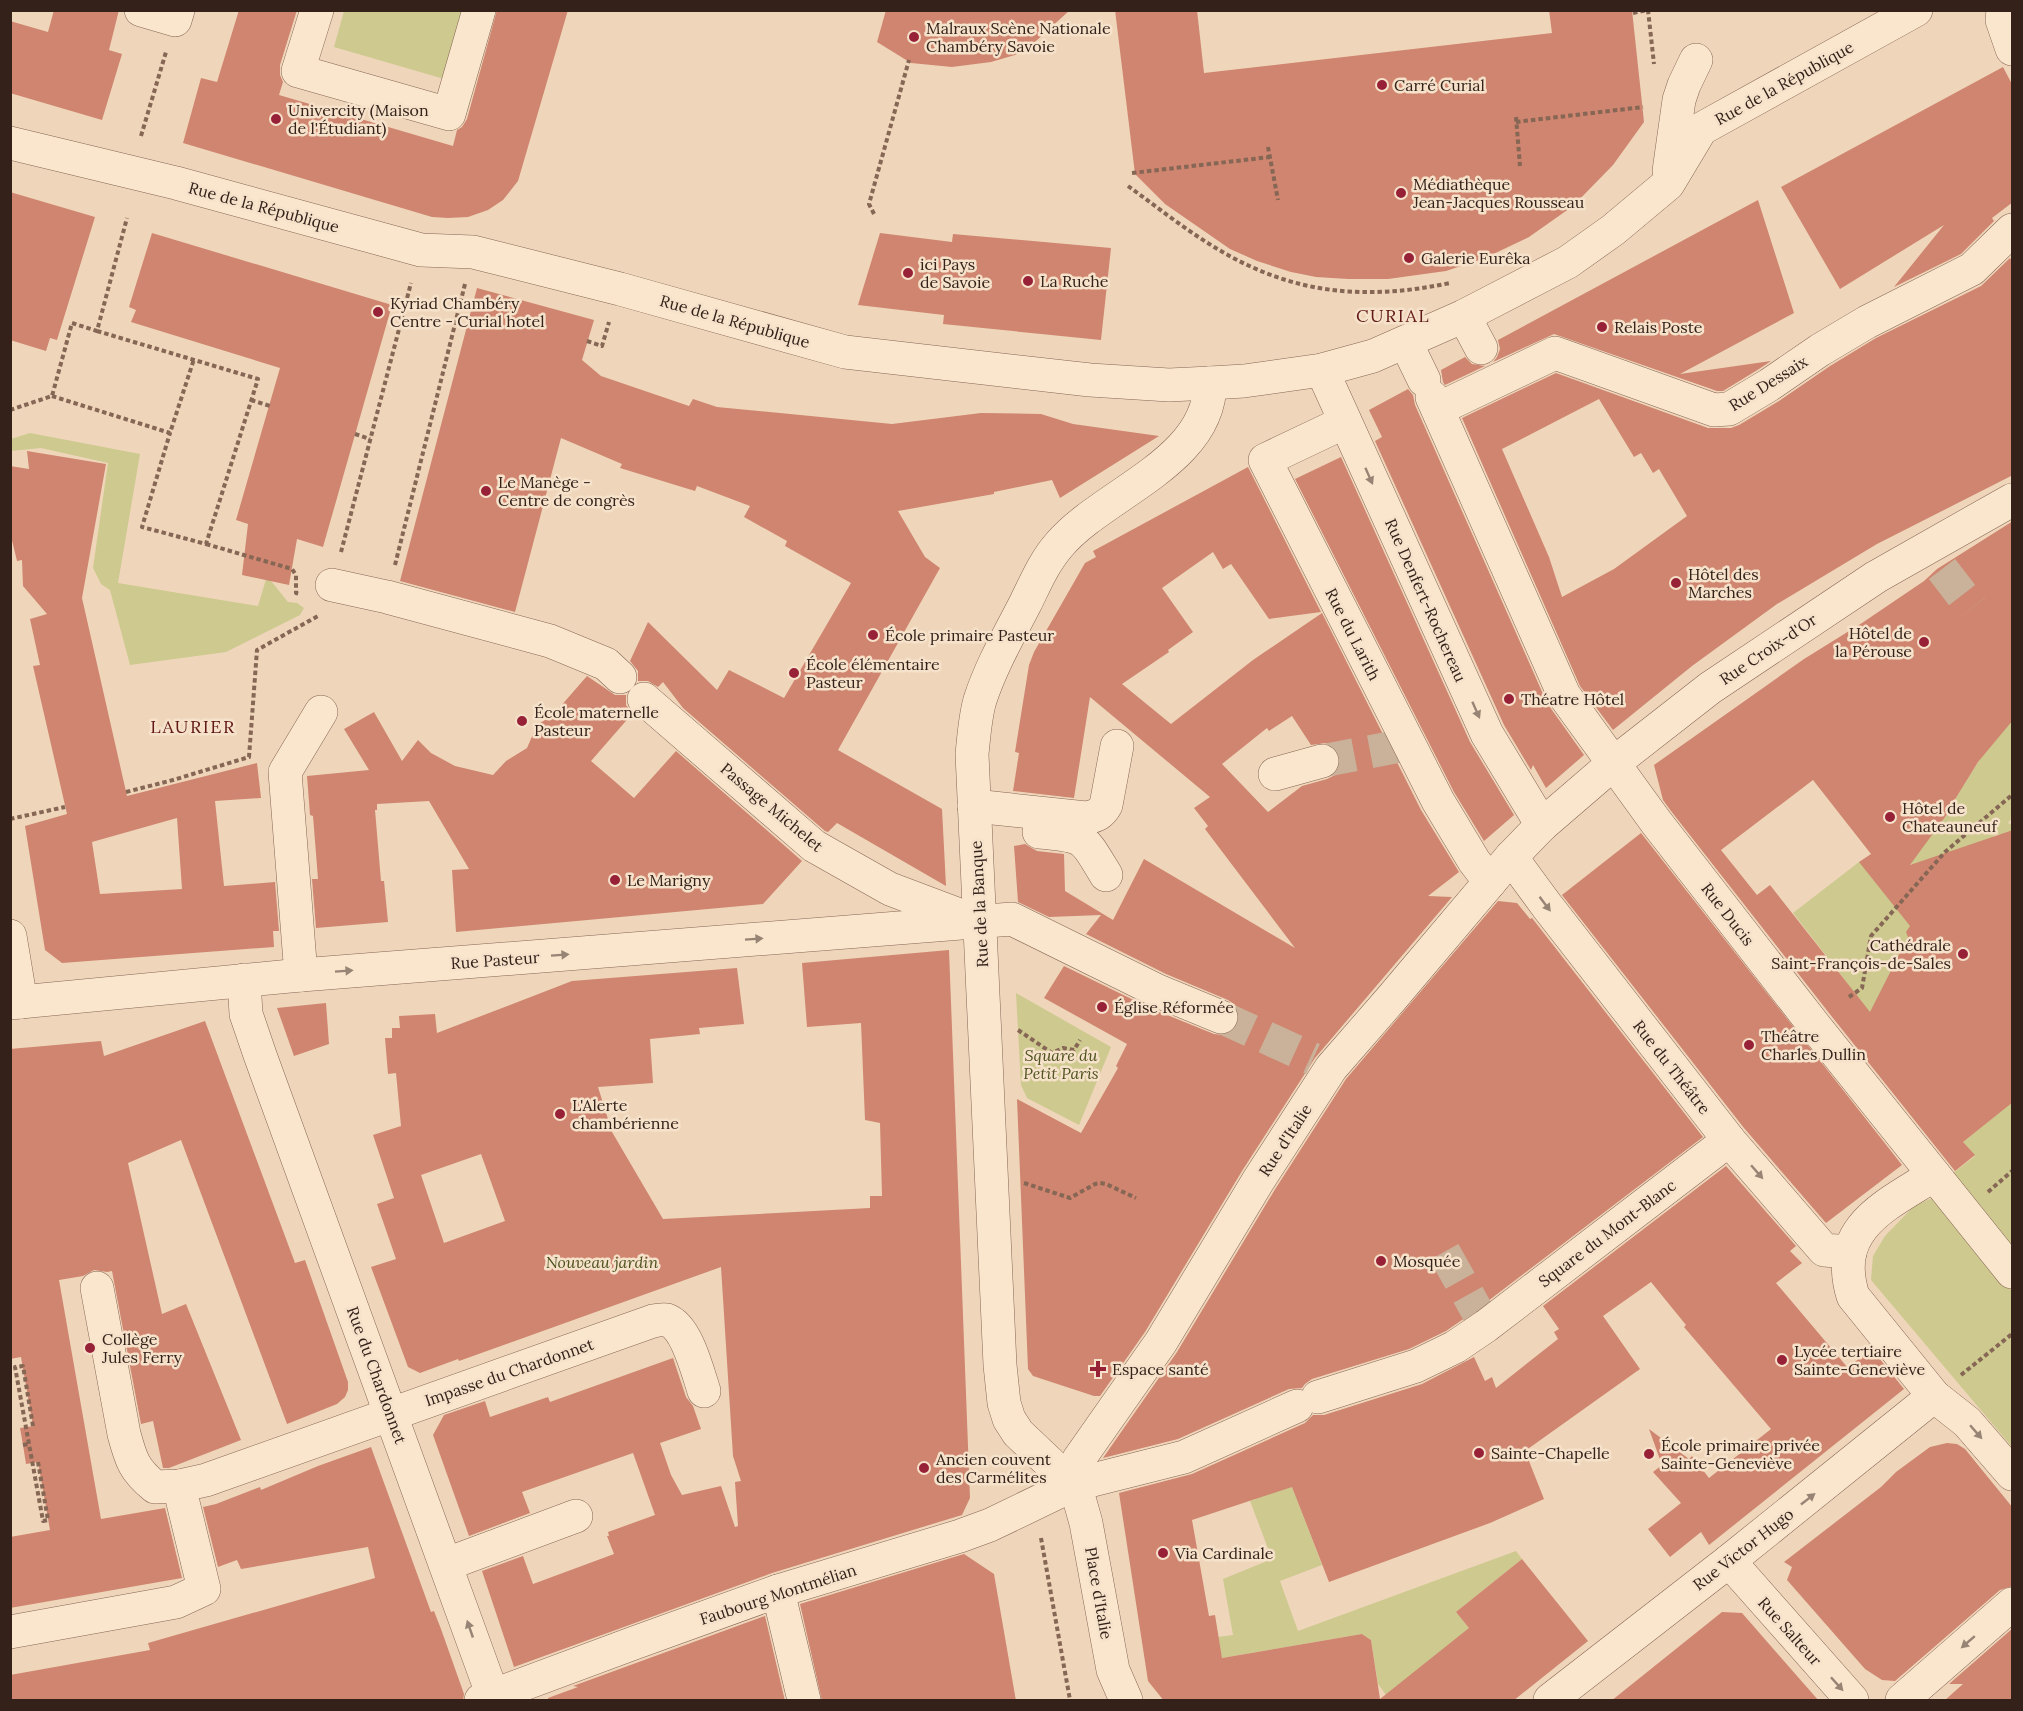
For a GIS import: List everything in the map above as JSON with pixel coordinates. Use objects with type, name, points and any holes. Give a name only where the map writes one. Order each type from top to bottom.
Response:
[{"type":"street","points":[[141,10],[177,15]]},
{"type":"street","points":[[317,10],[298,72],[449,114],[479,10]]},
{"type":"street","name":"Rue de la République","points":[[10,143],[176,183],[421,250],[472,252],[620,289],[845,352],[1090,380],[1169,385],[1244,381],[1322,370],[1373,356],[1464,316],[1568,262],[1613,230],[1668,184],[1701,129],[1916,10]]},
{"type":"street","points":[[2003,10],[2002,20],[2013,49]]},
{"type":"street","points":[[1668,184],[1679,100],[1695,60]]},
{"type":"street","name":"Rue Dessaix","points":[[1431,395],[1490,365],[1555,352],[1714,410],[1729,409],[1867,322],[1972,269],[2013,230]]},
{"type":"street","points":[[1464,316],[1490,365]]},
{"type":"street","points":[[1406,343],[1564,695],[1614,763]]},
{"type":"street","name":"Rue Denfert-Rochereau","points":[[1322,370],[1487,734],[1542,825]]},
{"type":"street","name":"Rue de la Banque","points":[[1073,1485],[1018,1433],[1009,1419],[1004,1403],[1000,1365],[993,1172],[972,754],[980,702],[989,675],[1048,559],[1069,533],[1178,451],[1200,423],[1210,398],[1210,383]]},
{"type":"street","name":"Rue du Larith","points":[[1345,422],[1265,460],[1404,745],[1474,861],[1490,882]]},
{"type":"street","name":"Rue Croix-d'Or","points":[[1542,825],[1614,763],[1710,688],[1876,577],[2013,500]]},
{"type":"street","points":[[318,586],[387,597],[550,641],[606,664],[620,676]]},
{"type":"street","name":"Passage Michelet","points":[[644,699],[814,846],[890,889],[980,923]]},
{"type":"street","points":[[301,975],[285,772],[321,712]]},
{"type":"street","points":[[974,816],[1094,817],[1101,813],[1106,805],[1117,746]]},
{"type":"street","points":[[1275,774],[1322,761]]},
{"type":"street","name":"Rue Ducis","points":[[1614,763],[1656,822],[2013,1272]]},
{"type":"street","points":[[974,816],[1071,835],[1086,843],[1106,875]]},
{"type":"street","name":"Rue d'Italie","points":[[1073,1485],[1079,1459],[1161,1342],[1258,1181],[1322,1064],[1391,999],[1511,857],[1542,825]]},
{"type":"street","name":"Rue du Théâtre","points":[[1511,857],[1546,906],[1729,1140],[1824,1250],[1850,1252]]},
{"type":"street","name":"Rue Pasteur","points":[[16,1002],[301,975],[1012,919],[1158,991],[1221,1017]]},
{"type":"street","points":[[10,936],[16,1002]]},
{"type":"street","name":"Rue du Chardonnet","points":[[244,980],[246,1014],[260,1055],[447,1564],[488,1694]]},
{"type":"street","name":"Square du Mont-Blanc","points":[[1307,1401],[1416,1366],[1455,1347],[1483,1322],[1729,1140]]},
{"type":"street","points":[[1934,1175],[1884,1206],[1860,1228],[1850,1252],[1847,1277],[1853,1296],[1934,1396],[1967,1422],[2013,1474]]},
{"type":"street","points":[[10,1632],[176,1602],[204,1589],[192,1483],[155,1487],[140,1475],[130,1455],[124,1434],[97,1288]]},
{"type":"street","name":"Impasse du Chardonnet","points":[[192,1483],[653,1321],[666,1319],[676,1325],[684,1338],[704,1391]]},
{"type":"street","name":"Rue Victor Hugo","points":[[1550,1701],[1934,1396]]},
{"type":"street","name":"Faubourg Montmélian","points":[[488,1694],[778,1592],[960,1536],[990,1525],[1073,1485],[1184,1457],[1307,1401]]},
{"type":"street","name":"Place d'Italie","points":[[1073,1485],[1083,1509],[1113,1670],[1126,1701]]},
{"type":"street","points":[[447,1564],[576,1516]]},
{"type":"street","name":"Rue Salteur","points":[[1729,1561],[1852,1701]]},
{"type":"street","points":[[778,1592],[804,1701]]},
{"type":"street","points":[[1902,1701],[2013,1604]]},
{"type":"path","points":[[1633,13],[1648,10]]},
{"type":"path","points":[[141,136],[177,15]]},
{"type":"path","points":[[874,214],[869,204],[909,60]]},
{"type":"path","points":[[1520,166],[1516,119],[1649,106]]},
{"type":"path","points":[[1268,147],[1278,200]]},
{"type":"path","points":[[1132,173],[1270,157]]},
{"type":"path","points":[[1128,186],[1223,252],[1254,268],[1290,281],[1340,292],[1379,294],[1456,281]]},
{"type":"path","points":[[97,331],[127,219]]},
{"type":"path","points":[[126,792],[249,757],[257,650],[325,612],[318,586],[370,439],[421,250]]},
{"type":"path","points":[[387,597],[472,252]]},
{"type":"path","points":[[459,305],[472,309]]},
{"type":"path","points":[[52,396],[72,323],[258,379],[206,544]]},
{"type":"path","points":[[194,359],[142,527],[292,569],[296,575],[296,593],[299,594],[318,586]]},
{"type":"path","points":[[10,410],[52,396],[170,433]]},
{"type":"path","points":[[251,399],[270,406]]},
{"type":"path","points":[[355,434],[370,439]]},
{"type":"path","points":[[1849,997],[1862,988],[1871,936],[1946,852],[2013,795]]},
{"type":"path","points":[[10,819],[65,807]]},
{"type":"path","points":[[1018,1030],[1052,1053],[1063,1048],[1074,1050],[1080,1040]]},
{"type":"path","points":[[993,1172],[1064,1198],[1070,1198],[1100,1183],[1136,1198]]},
{"type":"path","points":[[1934,1396],[2013,1334]]},
{"type":"path","points":[[33,1426],[23,1366],[15,1367],[43,1521],[48,1520],[38,1462]]},
{"type":"path","points":[[23,1445],[29,1444]]},
{"type":"path","points":[[1038,1502],[1037,1512],[1070,1701]]},
{"type":"green space","points":[[344,11],[472,11],[451,81],[334,47]]},
{"type":"green space","points":[[30,433],[140,454],[118,583],[258,606],[267,576],[288,602],[297,603],[304,608],[300,615],[226,652],[130,665],[110,590],[101,584],[93,568],[108,463],[41,448],[11,451],[11,439]]},
{"type":"green space","points":[[2012,720],[2012,818],[2008,823],[2012,825],[2012,842],[2002,841],[1999,834],[1993,836],[1997,844],[1912,924],[1882,1039],[1845,980],[1793,913],[1859,862],[1914,868],[1910,862],[1956,803],[1954,801],[1978,762]]},
{"type":"green space","name":"Square du Petit Paris","points":[[1016,993],[1111,1047],[1079,1125],[1027,1098],[1021,1085]]},
{"type":"green space","points":[[2012,1102],[2012,1249],[1953,1173],[1975,1156],[1963,1142]]},
{"type":"green space","points":[[1932,1198],[2012,1286],[2012,1447],[1871,1280],[1873,1256],[1885,1236],[1914,1206]]},
{"type":"green space","points":[[1283,1463],[1322,1565],[1280,1581],[1298,1631],[1516,1551],[1522,1559],[1456,1612],[1479,1640],[1386,1695],[1378,1684],[1371,1640],[1362,1634],[1222,1658],[1218,1637],[1233,1635],[1223,1579],[1272,1559],[1250,1501],[1256,1499]]},
{"type":"building","points":[[54,10],[119,10],[109,50],[122,54],[102,120],[10,93],[10,21],[48,32]]},
{"type":"building","name":"Univercity (Maison de l'Étudiant)","points":[[239,10],[297,10],[280,65],[283,82],[279,95],[453,146],[457,130],[467,119],[497,10],[568,10],[518,181],[503,200],[488,210],[468,217],[448,218],[432,217],[183,143],[201,78],[217,82]]},
{"type":"building","points":[[886,10],[1070,10],[1036,41],[1015,55],[991,62],[952,67],[911,63],[877,42]]},
{"type":"building","points":[[1115,10],[1197,10],[1204,73],[1552,33],[1549,10],[1632,10],[1644,122],[1613,165],[1573,206],[1529,237],[1485,258],[1446,271],[1388,279],[1316,277],[1291,272],[1230,249],[1165,204],[1135,174]]},
{"type":"building","points":[[2003,67],[2013,86],[2013,202],[1992,218],[1994,221],[1961,254],[1894,287],[1944,225],[1840,289],[1781,187]]},
{"type":"building","points":[[10,192],[95,217],[57,340],[50,338],[46,351],[10,340]]},
{"type":"building","points":[[1758,200],[1794,313],[1680,374],[1771,361],[1759,369],[1723,391],[1717,391],[1554,334],[1493,362],[1500,349],[1498,340]]},
{"type":"building","points":[[152,233],[392,305],[323,547],[297,539],[289,585],[242,575],[248,524],[236,520],[280,368],[131,322],[136,310],[129,307]]},
{"type":"building","name":"La Ruche","points":[[880,233],[952,242],[953,234],[1111,248],[1101,340],[943,324],[944,315],[858,305]]},
{"type":"building","points":[[2010,258],[2013,263],[2013,475],[1877,544],[1777,604],[1692,666],[1613,730],[1580,686],[1462,418],[1556,373],[1708,428],[1731,428],[1779,401],[1876,338],[1981,286]],"holes":[[[1599,399],[1634,457],[1641,453],[1653,473],[1659,469],[1687,516],[1614,569],[1562,597],[1549,557],[1502,449]]]},
{"type":"building","points":[[477,288],[594,320],[582,360],[601,376],[689,406],[693,399],[717,407],[892,424],[981,413],[1041,414],[1073,424],[1159,436],[1060,498],[1052,480],[994,492],[994,494],[898,511],[925,557],[940,568],[838,750],[942,809],[946,886],[837,823],[828,832],[825,831],[683,708],[663,682],[658,687],[648,681],[638,681],[638,671],[630,661],[648,622],[717,690],[729,670],[784,698],[851,583],[785,546],[787,541],[744,517],[750,506],[697,486],[695,491],[620,468],[622,464],[561,438],[515,612],[400,581]]},
{"type":"building","points":[[1465,357],[1472,364],[1485,366],[1445,385],[1441,370]]},
{"type":"building","points":[[1408,389],[1413,395],[1415,405],[1547,703],[1584,755],[1546,788],[1533,765],[1531,770],[1504,725],[1375,441],[1382,437],[1369,410]]},
{"type":"building","points":[[27,451],[106,464],[82,598],[127,796],[257,763],[261,798],[215,801],[224,886],[275,882],[279,931],[273,931],[274,947],[62,963],[45,950],[25,826],[67,814],[33,666],[40,665],[30,619],[47,614],[23,586],[22,560],[17,561],[10,532],[10,466],[29,469]],"holes":[[[177,818],[182,889],[100,894],[92,842]]]},
{"type":"building","points":[[1341,457],[1470,742],[1514,815],[1484,841],[1454,792],[1295,479]]},
{"type":"building","points":[[1248,467],[1321,612],[1269,619],[1231,564],[1223,569],[1213,552],[1162,588],[1193,632],[1168,650],[1169,652],[1122,684],[1171,724],[1253,660],[1322,613],[1421,810],[1459,872],[1428,896],[1452,897],[1315,1058],[1242,1171],[1145,1332],[1100,1396],[1033,1376],[1028,1369],[1017,1099],[1081,1133],[1118,1068],[1116,1066],[1127,1044],[1044,998],[1064,966],[1150,1008],[1214,1034],[1224,1035],[1233,1031],[1238,1024],[1239,1014],[1235,1005],[1228,1000],[1166,974],[1086,934],[1101,915],[1049,917],[1018,902],[1014,846],[1025,844],[1037,851],[1064,854],[1065,891],[1113,920],[1144,859],[1295,948],[1205,829],[1208,826],[1194,808],[1210,797],[1090,697],[1074,798],[1013,791],[1019,753],[1015,752],[1029,665],[1034,652],[1085,563],[1096,557],[1093,551]],"holes":[[[1292,716],[1311,745],[1326,743],[1336,748],[1340,757],[1340,765],[1335,775],[1302,786],[1268,812],[1222,764],[1267,728],[1269,731]]]},
{"type":"building","points":[[2013,521],[2013,720],[1978,762],[1954,801],[1956,802],[1910,865],[2013,830],[2013,1102],[1963,1142],[1975,1155],[1955,1171],[1671,811],[1663,800],[1654,765],[1804,659],[1924,581],[1937,569]],"holes":[[[1813,780],[1871,854],[1859,862],[1910,926],[1906,932],[1908,937],[1870,1012],[1770,885],[1757,895],[1721,850]]]},
{"type":"building","points":[[587,676],[615,695],[626,695],[626,705],[632,714],[591,761],[634,798],[676,751],[802,861],[763,904],[456,932],[452,870],[469,869],[429,801],[377,804],[377,810],[375,810],[381,881],[384,881],[388,922],[316,928],[312,879],[318,879],[307,776],[369,770],[344,729],[374,712],[402,761],[418,740],[431,753],[455,766],[493,775],[506,761],[527,748],[537,725],[553,715]]},
{"type":"building","name":"Théâtre Charles Dullin","points":[[1641,833],[1902,1165],[1826,1223],[1744,1128],[1562,895]]},
{"type":"building","points":[[1498,901],[1517,903],[1530,919],[1532,918],[1703,1137],[1446,1331],[1409,1349],[1312,1379],[1302,1388],[1289,1389],[1178,1439],[1103,1458],[1177,1352],[1274,1191],[1346,1079]]},
{"type":"building","points":[[949,950],[970,1498],[962,1515],[772,1573],[514,1667],[482,1571],[523,1556],[533,1584],[614,1554],[607,1536],[609,1536],[608,1532],[655,1515],[633,1453],[522,1492],[530,1513],[469,1536],[433,1435],[444,1415],[485,1401],[490,1417],[548,1397],[550,1402],[673,1358],[686,1397],[693,1406],[701,1429],[660,1443],[671,1475],[682,1495],[721,1486],[735,1527],[738,1526],[735,1482],[741,1481],[733,1456],[721,1267],[459,1361],[458,1359],[420,1373],[408,1367],[371,1267],[396,1259],[377,1204],[394,1198],[373,1135],[401,1126],[396,1073],[388,1074],[385,1038],[392,1038],[392,1028],[400,1028],[399,1016],[435,1014],[437,1033],[572,981],[737,968],[744,1024],[699,1028],[700,1034],[650,1039],[653,1083],[598,1087],[612,1132],[663,1219],[870,1208],[870,1196],[882,1196],[880,1123],[865,1120],[861,1023],[807,1027],[802,963]],"holes":[[[481,1154],[505,1221],[444,1243],[421,1175]]]},
{"type":"building","points":[[326,1003],[329,1044],[294,1056],[277,1008]]},
{"type":"building","name":"Collège Jules Ferry","points":[[205,1021],[295,1263],[305,1260],[348,1382],[348,1390],[345,1397],[337,1404],[287,1424],[181,1140],[128,1163],[162,1314],[186,1304],[241,1440],[169,1468],[163,1468],[153,1421],[141,1424],[112,1271],[94,1270],[83,1276],[59,1280],[101,1519],[165,1508],[182,1578],[10,1608],[10,1537],[50,1530],[38,1462],[26,1464],[20,1428],[33,1426],[21,1357],[10,1359],[10,1049],[101,1041],[104,1056]]},
{"type":"building","points":[[1726,1166],[1796,1246],[1790,1251],[1802,1263],[1776,1283],[1848,1368],[1871,1348],[1904,1389],[1709,1545],[1701,1532],[1670,1557],[1648,1529],[1681,1503],[1653,1472],[1662,1465],[1649,1429],[1689,1459],[1692,1456],[1709,1478],[1771,1429],[1684,1327],[1686,1325],[1651,1282],[1603,1316],[1640,1369],[1525,1451],[1544,1499],[1490,1523],[1329,1582],[1292,1487],[1192,1520],[1209,1616],[1215,1615],[1222,1658],[1362,1634],[1371,1640],[1380,1699],[1469,1628],[1456,1612],[1522,1559],[1588,1641],[1513,1701],[1164,1701],[1148,1681],[1119,1493],[1192,1474],[1305,1423],[1313,1415],[1324,1415],[1422,1384],[1474,1357],[1485,1381],[1492,1377],[1496,1388],[1558,1339],[1554,1332],[1559,1329],[1543,1306]]},
{"type":"building","points":[[1947,1443],[1957,1444],[1965,1449],[2013,1508],[2013,1586],[2000,1590],[1895,1681],[1882,1680],[1865,1669],[1787,1580],[1792,1567],[1784,1562],[1930,1447]]},
{"type":"building","points":[[371,1447],[431,1612],[434,1611],[441,1629],[464,1694],[463,1701],[10,1701],[10,1675],[150,1650],[148,1643],[375,1578],[368,1547],[241,1569],[237,1560],[218,1567],[203,1507],[260,1487],[261,1490]]},
{"type":"building","points":[[964,1554],[994,1574],[1016,1701],[822,1701],[800,1604]]},
{"type":"building","points":[[1722,1612],[1742,1613],[1819,1701],[1611,1701]]},
{"type":"building","points":[[765,1616],[785,1701],[548,1701],[548,1698],[578,1687],[573,1686]]},
{"type":"building","points":[[2013,1628],[2013,1701],[1944,1701],[1963,1684],[1949,1684]]},
{"type":"tunnel","points":[[1942,569],[1972,608]]},
{"type":"tunnel","points":[[1322,761],[1400,746]]},
{"type":"tunnel","points":[[1221,1017],[1313,1059]]},
{"type":"tunnel","points":[[1444,1252],[1481,1318]]},
{"type":"place","name":"Malraux Scène Nationale Chambéry Savoie","points":[[914,37]]},
{"type":"place","name":"Carré Curial","points":[[1382,85]]},
{"type":"place","name":"Univercity (Maison de l'Étudiant)","points":[[276,119]]},
{"type":"place","name":"Médiathèque Jean-Jacques Rousseau","points":[[1401,193]]},
{"type":"place","name":"Galerie Eurêka","points":[[1409,258]]},
{"type":"place","name":"ici Pays de Savoie","points":[[908,273]]},
{"type":"place","name":"La Ruche","points":[[1028,281]]},
{"type":"place","name":"Kyriad Chambéry Centre - Curial hotel","points":[[378,312]]},
{"type":"place","name":"Relais Poste","points":[[1602,327]]},
{"type":"place","name":"Le Manège - Centre de congrès","points":[[486,491]]},
{"type":"place","name":"Hôtel des Marches","points":[[1676,583]]},
{"type":"place","name":"École primaire Pasteur","points":[[873,635]]},
{"type":"place","name":"Hôtel de la Pérouse","points":[[1924,642]]},
{"type":"place","name":"École élémentaire Pasteur","points":[[794,673]]},
{"type":"place","name":"Théatre Hôtel","points":[[1509,699]]},
{"type":"place","name":"École maternelle Pasteur","points":[[522,721]]},
{"type":"place","name":"Hôtel de Chateauneuf","points":[[1890,817]]},
{"type":"place","name":"Le Marigny","points":[[615,880]]},
{"type":"place","name":"Cathédrale Saint-François-de-Sales","points":[[1963,954]]},
{"type":"place","name":"Église Réformée","points":[[1102,1007]]},
{"type":"place","name":"Théâtre Charles Dullin","points":[[1749,1045]]},
{"type":"place","name":"L'Alerte chambérienne","points":[[560,1114]]},
{"type":"place","name":"Mosquée","points":[[1381,1261]]},
{"type":"place","name":"Collège Jules Ferry","points":[[90,1348]]},
{"type":"place","name":"Lycée tertiaire Sainte-Geneviève","points":[[1782,1360]]},
{"type":"place","name":"Espace santé","points":[[1098,1369]]},
{"type":"place","name":"Sainte-Chapelle","points":[[1479,1453]]},
{"type":"place","name":"École primaire privée Sainte-Geneviève","points":[[1649,1454]]},
{"type":"place","name":"Ancien couvent des Carmélites","points":[[924,1468]]},
{"type":"place","name":"Via Cardinale","points":[[1163,1553]]},
{"type":"district","name":"CURIAL","points":[[1393,315]]},
{"type":"district","name":"LAURIER","points":[[193,726]]},
{"type":"park label","name":"Nouveau jardin","points":[[602,1262]]}]
